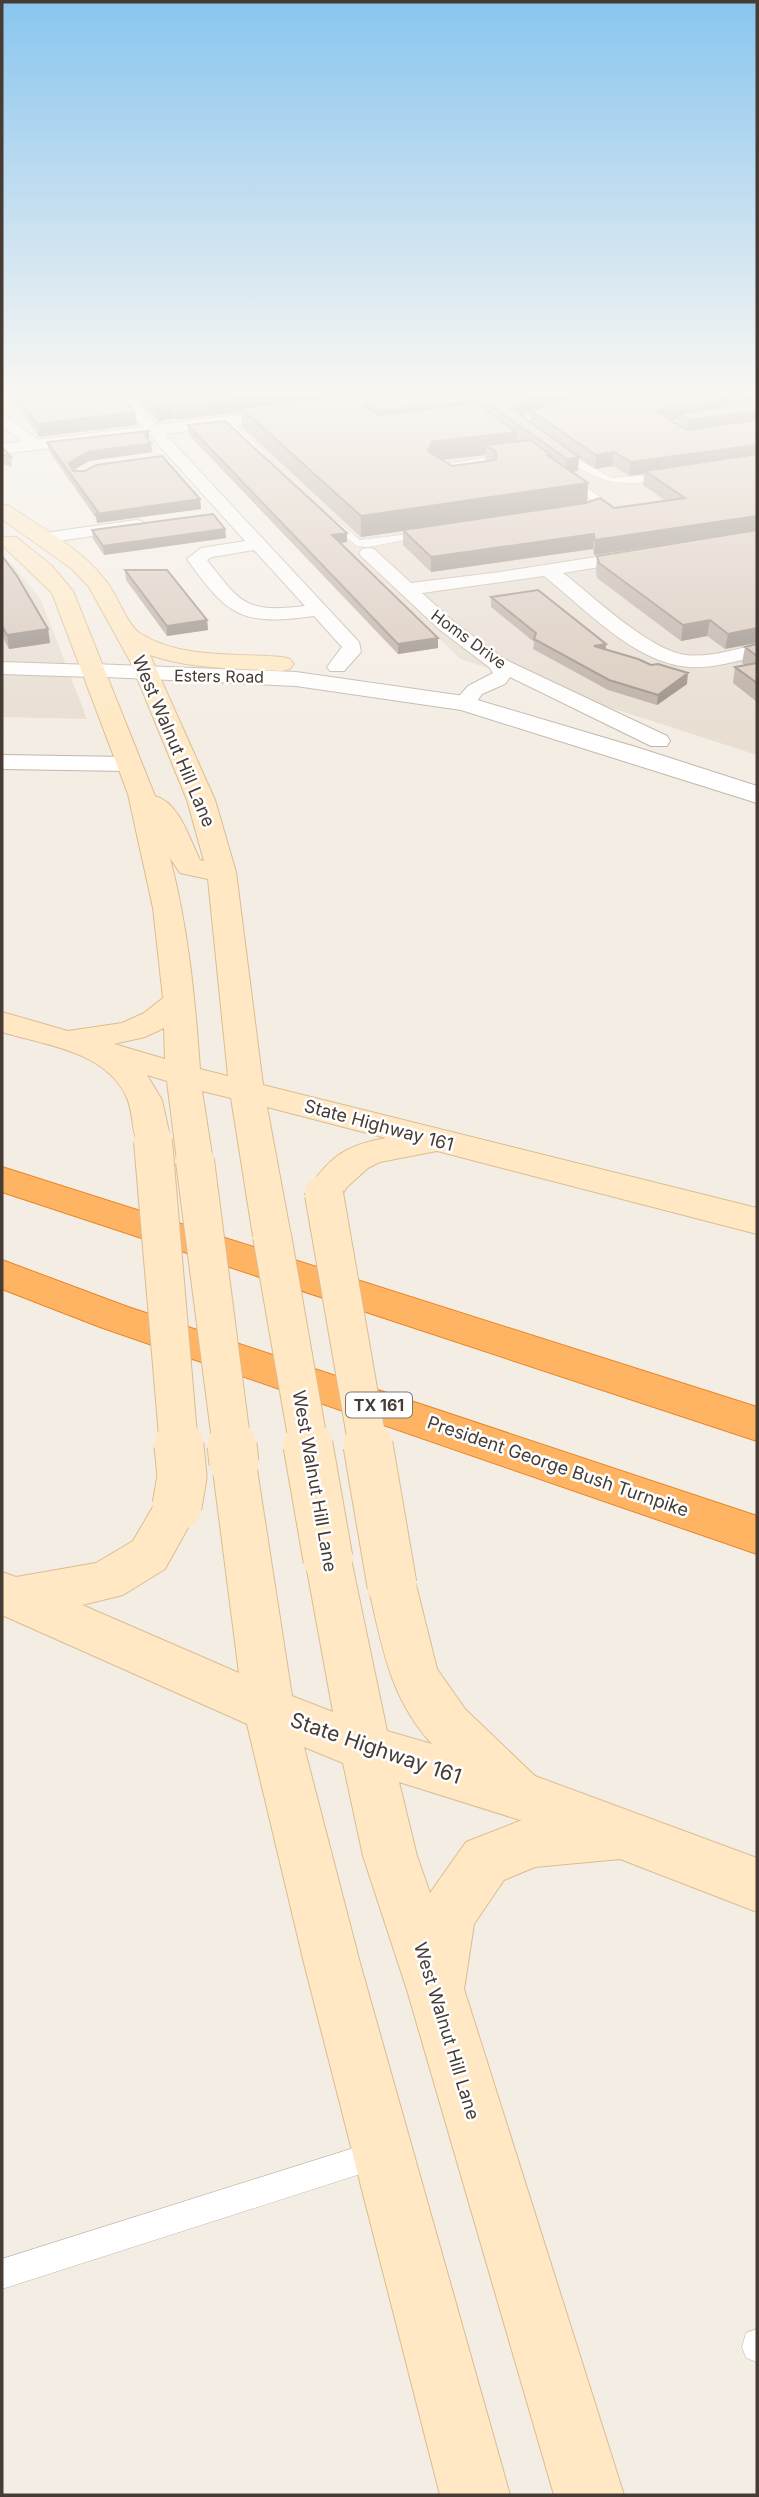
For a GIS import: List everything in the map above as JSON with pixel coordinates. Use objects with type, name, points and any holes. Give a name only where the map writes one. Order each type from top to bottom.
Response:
[{"type":"highway","points":[[2,1179],[757,1424]]},
{"type":"highway","name":"President George Bush Turnpike","points":[[2,1274],[114,1317],[757,1535]]},
{"type":"main road","name":"West Walnut Hill Lane","points":[[2,510],[44,538],[98,584],[145,669],[201,800],[222,872],[247,1091],[328,1559],[365,1748],[390,1856],[436,1990],[589,2495]]},
{"type":"main road","points":[[2,536],[43,570],[62,591],[141,793],[168,908],[179,1001],[183,1075],[269,1710],[332,1964],[475,2495]]},
{"type":"main road","points":[[130,638],[149,650],[173,656],[282,664]]},
{"type":"main road","points":[[141,793],[163,813],[190,867],[222,872]]},
{"type":"main road","points":[[58,1038],[121,1035],[158,1021],[179,1001]]},
{"type":"main road","name":"State Highway 161","points":[[2,1022],[183,1075],[757,1222]]},
{"type":"main road","points":[[7,1595],[106,1581],[149,1555],[177,1506],[182,1478],[150,1105],[133,1078],[100,1051]]},
{"type":"main road","points":[[440,1142],[364,1154],[338,1171],[324,1194],[392,1585],[414,1677],[447,1725],[520,1795]]},
{"type":"main road","name":"State Highway 161","points":[[7,1595],[269,1710],[365,1748],[520,1795],[757,1885]]},
{"type":"main road","points":[[436,1990],[448,1915],[485,1861],[535,1842],[625,1834]]},
{"type":"street","points":[[224,509],[352,646],[351,652],[337,667]]},
{"type":"street","points":[[201,516],[228,513]]},
{"type":"street","points":[[44,538],[160,522]]},
{"type":"street","points":[[257,544],[207,552],[196,559],[236,607],[253,613],[319,610]]},
{"type":"street","name":"Homs Drive","points":[[368,553],[447,626],[497,663],[659,741]]},
{"type":"street","points":[[412,594],[453,593],[500,578],[653,554]]},
{"type":"street","points":[[548,570],[637,639],[670,658],[688,661],[757,651]]},
{"type":"street","points":[[469,696],[498,680],[503,673],[497,663]]},
{"type":"street","name":"Esters Road","points":[[93,671],[282,664],[337,667],[418,678],[757,795]]},
{"type":"street","points":[[2,668],[93,671]]},
{"type":"street","name":"Esters Road","points":[[145,669],[296,679],[469,696],[659,741],[757,773]]},
{"type":"street","points":[[2,762],[128,764]]},
{"type":"lane","points":[[584,512],[600,509]]},
{"type":"lane","points":[[320,511],[357,543],[369,544],[432,534]]},
{"type":"lane","points":[[2,2274],[383,2153]]},
{"type":"shaded area","points":[[306,509],[757,509],[757,755],[460,659]]},
{"type":"shaded area","points":[[2,556],[12,564],[41,600],[87,719],[2,717]]},
{"type":"building","points":[[95,509],[134,509],[96,514],[98,512]]},
{"type":"building","points":[[268,509],[320,509],[347,533],[332,535],[438,638],[398,644]]},
{"type":"building","points":[[353,509],[412,509],[361,516]]},
{"type":"building","points":[[549,509],[757,509],[757,516],[595,540],[594,534],[431,557],[403,530]]},
{"type":"building","points":[[213,514],[225,529],[103,546],[92,530]]},
{"type":"building","points":[[757,530],[757,628],[728,634],[710,620],[683,625],[599,563],[597,556]]},
{"type":"building","points":[[2,556],[48,629],[7,635],[2,626]]},
{"type":"building","points":[[125,570],[167,570],[207,620],[167,626]]},
{"type":"building","points":[[538,590],[606,644],[594,646],[651,665],[658,664],[688,673],[658,695],[609,680],[534,639],[536,633],[491,597]]},
{"type":"building","points":[[757,644],[757,656],[745,647]]},
{"type":"building","points":[[757,663],[757,683],[735,667]]}]
